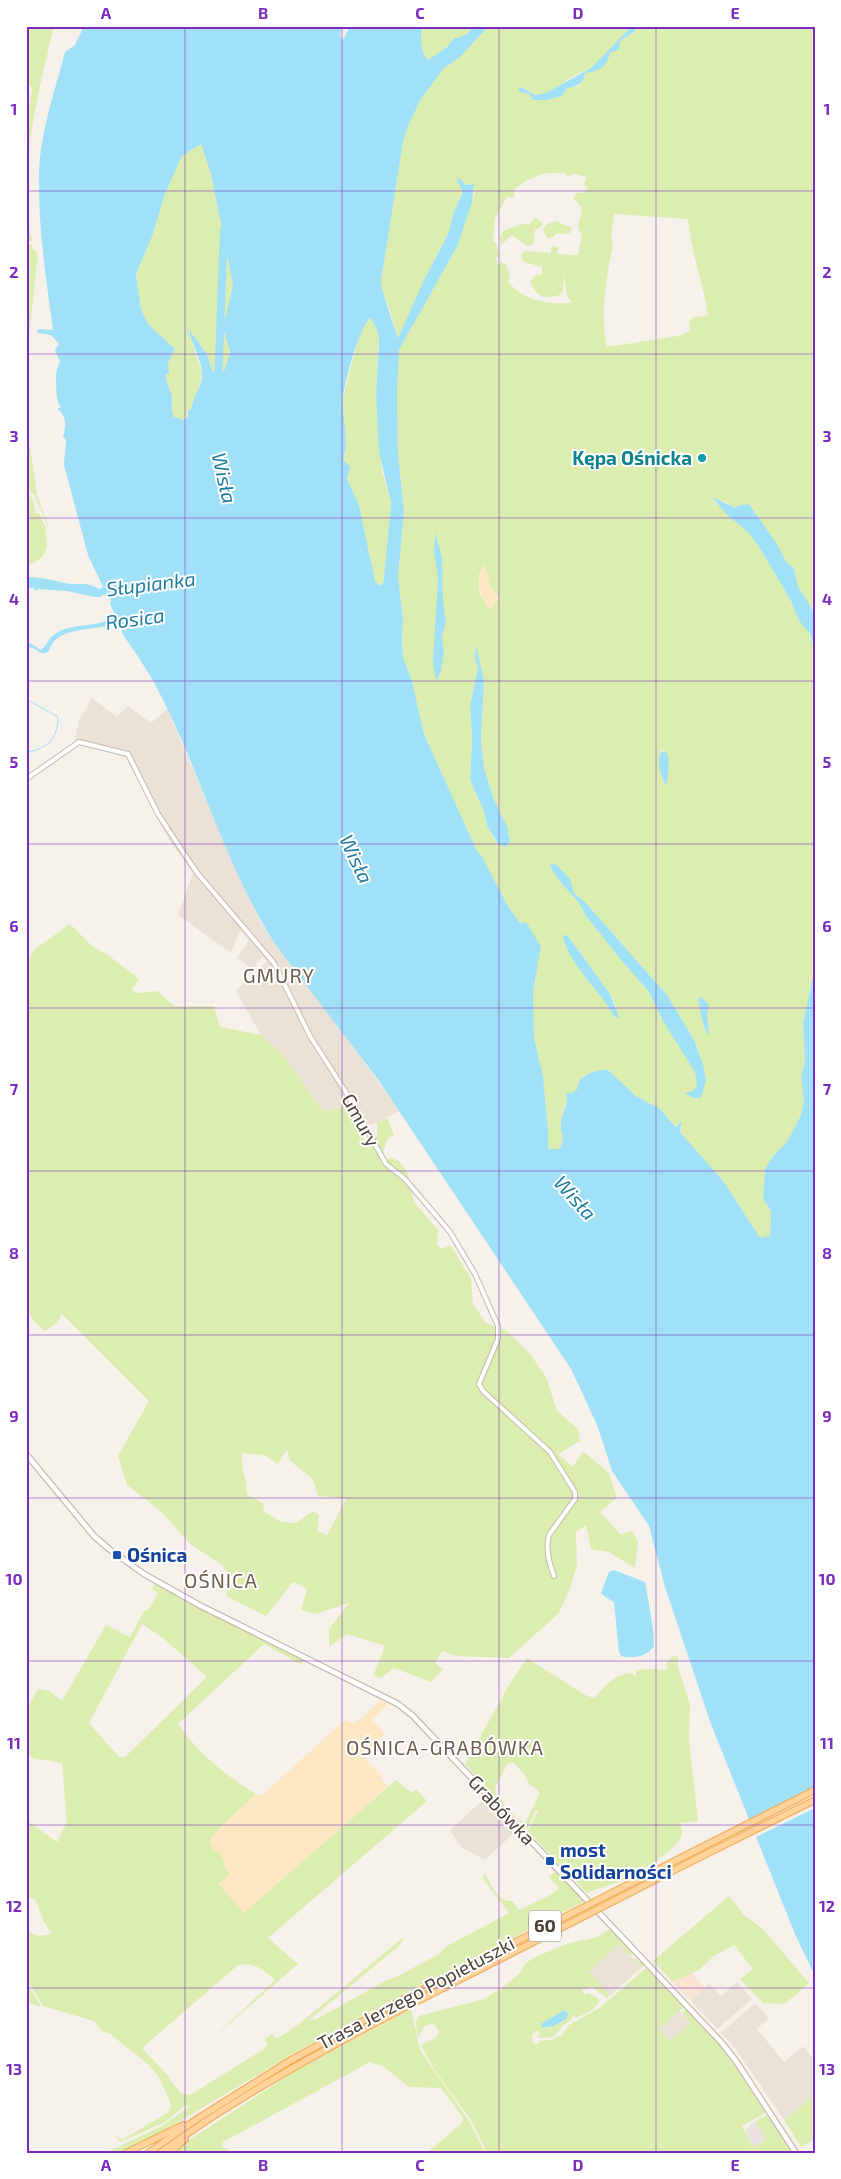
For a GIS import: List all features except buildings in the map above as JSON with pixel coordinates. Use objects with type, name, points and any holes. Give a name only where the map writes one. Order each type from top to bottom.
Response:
[{"type":"main road","name":"Trasa Jerzego Popiełuszki","points":[[148,2153],[194,2121],[291,2060],[396,2003],[815,1790]]},
{"type":"main road","name":"Trasa Jerzego Popiełuszki","points":[[160,2153],[292,2068],[521,1947],[815,1800]]},
{"type":"main road","points":[[126,2153],[194,2121]]},
{"type":"main road","points":[[170,2153],[204,2123]]},
{"type":"street","name":"Gmury","points":[[26,779],[79,742],[128,754],[158,814],[186,857],[198,874],[270,957],[310,1036],[347,1094],[386,1164],[405,1179],[450,1232],[475,1274],[498,1326],[498,1339],[479,1384],[483,1390],[550,1452],[575,1492],[575,1499],[549,1535],[547,1541],[548,1559],[554,1576]]},
{"type":"street","name":"Grabówka","points":[[26,1454],[94,1536],[136,1569],[195,1603],[398,1704],[414,1716],[721,2042],[736,2061],[796,2153]]},
{"type":"shaded area","points":[[92,698],[117,717],[128,706],[151,723],[167,709],[260,921],[399,1111],[377,1123],[358,1128],[346,1106],[323,1111],[283,1055],[261,1035],[236,991],[267,961],[263,957],[252,969],[237,958],[249,940],[240,931],[231,953],[178,915],[193,873],[169,840],[126,758],[75,741],[79,720]]},
{"type":"shaded area","points":[[484,1799],[515,1832],[485,1860],[462,1848],[450,1830]]},
{"type":"shaded area","points":[[619,1944],[641,1967],[609,1995],[588,1970]]},
{"type":"shaded area","points":[[692,1973],[705,1987],[691,2001],[673,1982]]},
{"type":"shaded area","points":[[737,1982],[752,1999],[717,2029],[691,2001],[709,1983],[721,1996]]},
{"type":"shaded area","points":[[755,2003],[769,2018],[757,2029],[784,2062],[803,2046],[815,2061],[815,2094],[784,2120],[735,2048],[721,2033]]},
{"type":"shaded area","points":[[680,2011],[692,2023],[670,2041],[659,2029]]},
{"type":"shaded area","points":[[756,2121],[766,2140],[753,2147],[745,2130]]},
{"type":"green space","points":[[26,26],[54,26],[31,133],[27,189],[28,215],[32,240],[26,245],[26,127],[32,88],[26,83]]},
{"type":"green space","points":[[422,26],[473,26],[467,34],[459,39],[455,37],[447,47],[428,60],[423,53],[421,44]]},
{"type":"green space","points":[[489,26],[632,26],[599,62],[546,93],[535,95],[521,87],[520,92],[529,94],[534,100],[547,98],[572,87],[579,86],[585,73],[593,72],[620,41],[634,32],[638,26],[815,26],[815,617],[810,605],[798,587],[794,568],[787,563],[753,509],[747,506],[737,506],[736,508],[723,501],[715,502],[748,532],[761,550],[791,601],[799,621],[811,635],[815,659],[815,967],[803,1023],[805,1060],[801,1077],[804,1100],[801,1115],[787,1142],[773,1156],[765,1169],[763,1199],[771,1211],[770,1237],[761,1238],[757,1233],[724,1182],[680,1132],[682,1127],[680,1123],[676,1127],[660,1109],[636,1096],[607,1069],[592,1072],[580,1079],[577,1089],[567,1097],[561,1118],[563,1138],[561,1145],[559,1149],[548,1149],[543,1076],[534,1038],[533,992],[536,978],[525,923],[521,924],[509,908],[477,851],[424,734],[412,681],[403,657],[403,618],[398,577],[404,512],[398,453],[397,395],[399,350],[458,245],[475,191],[458,178],[457,180],[463,192],[453,213],[449,232],[398,338],[389,307],[381,289],[381,282],[403,142],[408,126],[421,99],[435,80],[444,68],[459,57]],"holes":[[[565,173],[568,177],[573,174],[587,177],[584,184],[588,190],[576,193],[573,199],[581,208],[578,225],[582,235],[578,255],[557,254],[559,247],[552,246],[550,253],[524,251],[521,257],[524,262],[542,267],[542,274],[536,275],[530,282],[542,296],[560,295],[563,290],[564,275],[567,296],[572,303],[546,302],[522,294],[508,282],[510,278],[506,264],[500,262],[498,266],[496,258],[500,256],[496,243],[493,241],[495,218],[507,197],[514,198],[515,189],[531,178],[544,174]],[[614,214],[688,219],[708,315],[693,317],[689,325],[690,331],[684,335],[607,347],[604,308],[606,283],[613,245],[611,236]],[[483,566],[495,594],[489,609],[479,593],[479,575]],[[476,646],[484,681],[481,739],[484,768],[494,800],[507,827],[510,839],[508,846],[495,841],[487,826],[484,811],[470,780],[472,738],[470,705],[478,668],[475,658]],[[662,749],[667,753],[666,785],[662,777],[659,757]],[[551,865],[569,879],[574,893],[586,903],[667,995],[694,1040],[703,1064],[680,1045],[663,1021],[649,992],[586,916],[577,900],[552,870]],[[568,936],[610,994],[616,1006],[615,1017],[610,1006],[594,988],[570,954],[563,939]]]},
{"type":"green space","points":[[201,144],[211,174],[233,285],[223,328],[230,352],[225,369],[218,378],[211,368],[207,354],[188,329],[202,374],[197,396],[184,420],[174,417],[172,397],[166,377],[166,373],[168,374],[168,363],[175,349],[148,324],[141,309],[136,274],[152,237],[165,194],[182,155]]},
{"type":"green space","points":[[535,218],[543,223],[542,226],[535,230],[533,244],[527,246],[512,235],[501,245],[500,237],[503,231],[521,224],[530,224]]},
{"type":"green space","points":[[556,221],[572,228],[570,233],[557,233],[553,237],[547,238],[543,229],[547,224]]},
{"type":"green space","points":[[31,243],[33,250],[36,250],[41,287],[37,261],[26,367],[26,248]]},
{"type":"green space","points":[[371,318],[379,332],[376,393],[378,428],[382,471],[391,503],[384,578],[383,584],[379,585],[375,581],[359,505],[347,479],[348,466],[343,459],[345,453],[342,401],[361,330]]},
{"type":"green space","points":[[26,416],[37,495],[52,537],[34,494],[32,494],[27,484]]},
{"type":"green space","points":[[26,487],[33,501],[36,514],[39,513],[47,531],[45,529],[47,542],[42,556],[26,566],[26,532],[28,531]]},
{"type":"green space","points":[[70,924],[92,946],[108,955],[139,979],[131,990],[137,993],[157,991],[174,1006],[214,1006],[220,1027],[261,1035],[283,1055],[323,1111],[346,1106],[368,1146],[377,1136],[377,1123],[387,1118],[394,1135],[388,1138],[380,1161],[391,1158],[399,1161],[408,1173],[414,1202],[438,1230],[437,1244],[442,1249],[450,1245],[471,1278],[473,1304],[486,1323],[507,1331],[530,1354],[546,1377],[557,1411],[578,1429],[580,1441],[558,1454],[573,1467],[583,1451],[609,1473],[617,1498],[600,1512],[621,1535],[632,1531],[638,1541],[635,1568],[609,1552],[591,1549],[586,1525],[576,1532],[577,1565],[571,1586],[559,1613],[509,1658],[457,1656],[442,1651],[435,1663],[443,1669],[431,1682],[394,1668],[381,1678],[373,1676],[385,1646],[347,1634],[329,1647],[329,1629],[349,1603],[315,1614],[301,1610],[307,1589],[293,1582],[266,1616],[226,1596],[231,1577],[222,1565],[190,1544],[163,1513],[127,1485],[118,1456],[149,1401],[62,1314],[57,1323],[45,1331],[33,1320],[26,1309],[26,961],[35,949]],"holes":[[[287,1449],[290,1461],[313,1479],[318,1496],[346,1499],[327,1535],[317,1531],[319,1515],[313,1511],[296,1523],[282,1522],[263,1511],[264,1504],[247,1494],[242,1453],[264,1455],[278,1464]]]},
{"type":"green space","points":[[155,1583],[303,1659],[302,1665],[264,1644],[178,1724],[213,1763],[256,1794],[217,1831],[219,1851],[224,1858],[225,1868],[231,1874],[219,1884],[244,1912],[396,1780],[412,1793],[416,1789],[427,1801],[268,1938],[298,1964],[207,2043],[275,1980],[258,1967],[244,1964],[238,1965],[142,2048],[170,2078],[181,2093],[190,2095],[264,2049],[268,2044],[265,2039],[272,2034],[277,2039],[299,2024],[405,1936],[400,1945],[309,2020],[317,2019],[385,1981],[400,1975],[439,1954],[447,1946],[509,1913],[483,1879],[484,1873],[498,1895],[512,1901],[519,1910],[552,1894],[559,1888],[549,1877],[556,1871],[585,1901],[390,2001],[289,2056],[150,2139],[120,2153],[105,2153],[162,2126],[189,2107],[186,2105],[165,2122],[120,2142],[113,2133],[122,2140],[169,2112],[170,2101],[158,2076],[149,2065],[110,2034],[102,2031],[94,2021],[43,2006],[26,1978],[26,1931],[39,1936],[52,1934],[44,1922],[35,1899],[26,1897],[26,1820],[57,1842],[67,1822],[62,1763],[32,1758],[26,1752],[26,1710],[38,1689],[49,1691],[62,1701],[106,1625],[130,1637],[144,1611],[148,1610],[158,1593],[152,1589]],"holes":[[[142,1624],[163,1638],[207,1677],[125,1757],[119,1757],[89,1723]]]},
{"type":"green space","points":[[674,1655],[678,1657],[678,1667],[690,1705],[689,1740],[698,1821],[680,1823],[682,1834],[674,1847],[649,1865],[622,1880],[587,1893],[528,1831],[538,1811],[536,1810],[527,1829],[504,1806],[505,1804],[517,1818],[525,1823],[540,1793],[532,1785],[530,1786],[525,1775],[514,1763],[508,1763],[495,1788],[496,1794],[504,1802],[502,1804],[465,1764],[509,1685],[527,1658],[585,1695],[594,1698],[611,1681],[620,1676],[632,1673],[635,1677],[637,1670],[667,1670],[667,1662]]},
{"type":"green space","points":[[729,1896],[744,1915],[763,1929],[809,1983],[785,2004],[763,2003],[740,1979],[753,1969],[734,1945],[714,1956],[699,1970],[673,1982],[653,1961]]},
{"type":"green space","points":[[610,1929],[634,1953],[630,1956],[619,1944],[589,1971],[609,1995],[641,1967],[634,1958],[644,1965],[607,1998],[592,1987],[582,1990],[584,1995],[587,1993],[598,1998],[599,2002],[591,2011],[576,2018],[573,2014],[571,2020],[563,2025],[554,2037],[539,2038],[537,2036],[540,2034],[537,2030],[532,2035],[533,2043],[536,2045],[540,2041],[551,2040],[562,2035],[569,2025],[601,2007],[646,1968],[684,2007],[659,2029],[670,2041],[691,2023],[682,2013],[686,2009],[723,2047],[764,2107],[765,2113],[742,2126],[753,2147],[766,2140],[755,2121],[767,2115],[793,2153],[487,2153],[471,2120],[434,2069],[421,2045],[434,2039],[439,2031],[433,2023],[425,2026],[418,2037],[416,2022],[419,2016],[484,1999],[520,1973],[525,1964],[533,1958],[569,1943],[595,1938]],"holes":[[[565,2010],[563,2022],[547,2028],[541,2024]]]},
{"type":"green space","points":[[26,1982],[39,2003],[41,2007],[26,2002]]},
{"type":"green space","points":[[411,2009],[420,2050],[469,2121],[485,2153],[427,2153],[462,2123],[463,2118],[441,2088],[409,2087],[384,2067],[370,2062],[223,2142],[222,2146],[232,2153],[173,2153],[192,2138],[297,2070]]},
{"type":"green space","points":[[815,2094],[815,2138],[801,2147],[784,2120]]},
{"type":"sand","points":[[484,565],[489,579],[489,586],[497,594],[499,600],[495,602],[492,610],[481,595],[479,583]]},
{"type":"sand","points":[[380,1700],[388,1704],[372,1720],[384,1733],[377,1746],[365,1758],[383,1776],[380,1779],[388,1786],[244,1913],[219,1884],[230,1874],[221,1854],[219,1851],[215,1851],[209,1841],[256,1794],[261,1796],[345,1720],[353,1723],[362,1718]]},
{"type":"water","name":"Słupianka","points":[[84,26],[342,26],[340,36],[343,40],[350,26],[422,26],[422,48],[428,60],[447,47],[455,37],[459,38],[467,34],[473,26],[489,26],[459,58],[444,68],[421,99],[408,126],[403,142],[381,282],[398,338],[423,282],[449,232],[453,214],[463,192],[457,180],[458,177],[466,185],[474,184],[472,202],[458,245],[399,350],[397,395],[398,453],[404,512],[398,577],[403,618],[403,657],[412,681],[424,734],[477,851],[481,855],[509,908],[521,924],[526,922],[541,946],[533,992],[534,1038],[543,1076],[548,1149],[559,1149],[561,1145],[563,1138],[561,1121],[567,1100],[565,1093],[572,1093],[577,1089],[580,1079],[592,1072],[607,1069],[636,1096],[660,1109],[676,1127],[682,1121],[680,1132],[724,1182],[757,1233],[761,1238],[770,1236],[771,1211],[763,1199],[765,1169],[773,1156],[787,1142],[801,1115],[804,1100],[801,1077],[805,1060],[803,1023],[815,967],[815,1976],[795,1934],[711,1724],[665,1587],[649,1526],[612,1471],[598,1427],[571,1369],[379,1081],[275,944],[242,884],[176,727],[161,696],[143,664],[123,635],[120,625],[116,623],[68,633],[59,637],[46,653],[31,647],[26,650],[26,645],[30,643],[41,650],[60,631],[103,622],[115,615],[110,604],[111,600],[104,594],[100,597],[95,597],[67,591],[38,589],[36,591],[33,588],[26,587],[26,580],[29,577],[70,584],[86,584],[99,589],[103,587],[88,555],[64,465],[66,440],[63,436],[65,420],[57,409],[61,407],[58,403],[56,384],[60,362],[55,350],[59,344],[51,335],[37,333],[38,329],[53,330],[41,233],[39,174],[42,143],[65,52],[75,45]],"holes":[[[201,144],[211,174],[233,285],[223,328],[230,352],[225,369],[218,377],[211,368],[207,354],[187,327],[202,369],[202,378],[192,408],[188,411],[188,416],[184,420],[174,417],[172,397],[166,377],[166,374],[169,374],[168,363],[175,349],[148,324],[141,309],[136,274],[152,237],[165,194],[182,156]],[[371,318],[378,332],[379,342],[376,393],[379,452],[391,503],[384,578],[383,584],[379,585],[375,581],[359,505],[347,479],[350,467],[343,459],[346,445],[343,408],[346,383],[357,343]]]},
{"type":"water","points":[[632,26],[638,26],[634,32],[620,41],[619,50],[610,52],[605,65],[599,70],[585,73],[581,83],[566,89],[562,96],[547,100],[533,100],[529,94],[520,92],[518,89],[521,87],[535,95],[546,93],[591,68]]},
{"type":"water","points":[[712,497],[736,508],[737,506],[749,504],[775,541],[787,563],[794,568],[798,587],[810,605],[815,617],[815,659],[811,635],[799,621],[791,601],[761,550],[748,532],[726,514]]},
{"type":"water","points":[[435,532],[442,557],[443,601],[446,622],[442,637],[444,651],[441,672],[436,680],[433,663],[438,578],[434,552]]},
{"type":"water","points":[[476,645],[484,681],[481,739],[484,768],[494,800],[507,826],[510,841],[506,847],[498,844],[487,826],[484,811],[470,780],[472,738],[470,705],[478,668],[475,658]]},
{"type":"water","points":[[662,751],[667,753],[669,759],[667,786],[660,769],[659,759]]},
{"type":"water","points":[[550,864],[557,865],[570,879],[574,893],[586,903],[667,995],[694,1040],[703,1064],[706,1081],[701,1098],[693,1098],[685,1093],[693,1091],[697,1086],[695,1072],[663,1021],[649,992],[586,916],[577,900],[552,870]]},
{"type":"water","points":[[563,935],[568,936],[610,994],[620,1019],[614,1016],[577,966],[565,945]]},
{"type":"water","points":[[701,997],[709,1005],[707,1015],[709,1035],[703,1024],[698,998]]},
{"type":"water","points":[[614,1570],[645,1582],[653,1628],[654,1646],[644,1655],[621,1656],[619,1652],[614,1602],[601,1593],[609,1572]]},
{"type":"water","points":[[564,2010],[568,2014],[566,2019],[554,2026],[542,2028],[541,2024]]},
{"type":"pier","points":[[815,1787],[815,1808],[754,1838],[747,1822]]},
{"type":"waterway","name":"Wisła","points":[[218,386],[224,230]]},
{"type":"waterway","name":"Rosica","points":[[26,699],[58,717],[58,724],[51,741],[42,748],[26,753],[26,766]]},
{"type":"place","name":"Kępa Ośnicka","points":[[702,458]]},
{"type":"place","name":"Ośnica","points":[[117,1555]]},
{"type":"place","name":"most Solidarności","points":[[550,1861]]},
{"type":"district","name":"GMURY","points":[[279,976]]},
{"type":"district","name":"OŚNICA","points":[[221,1581]]},
{"type":"district","name":"OŚNICA-GRABÓWKA","points":[[445,1748]]}]
